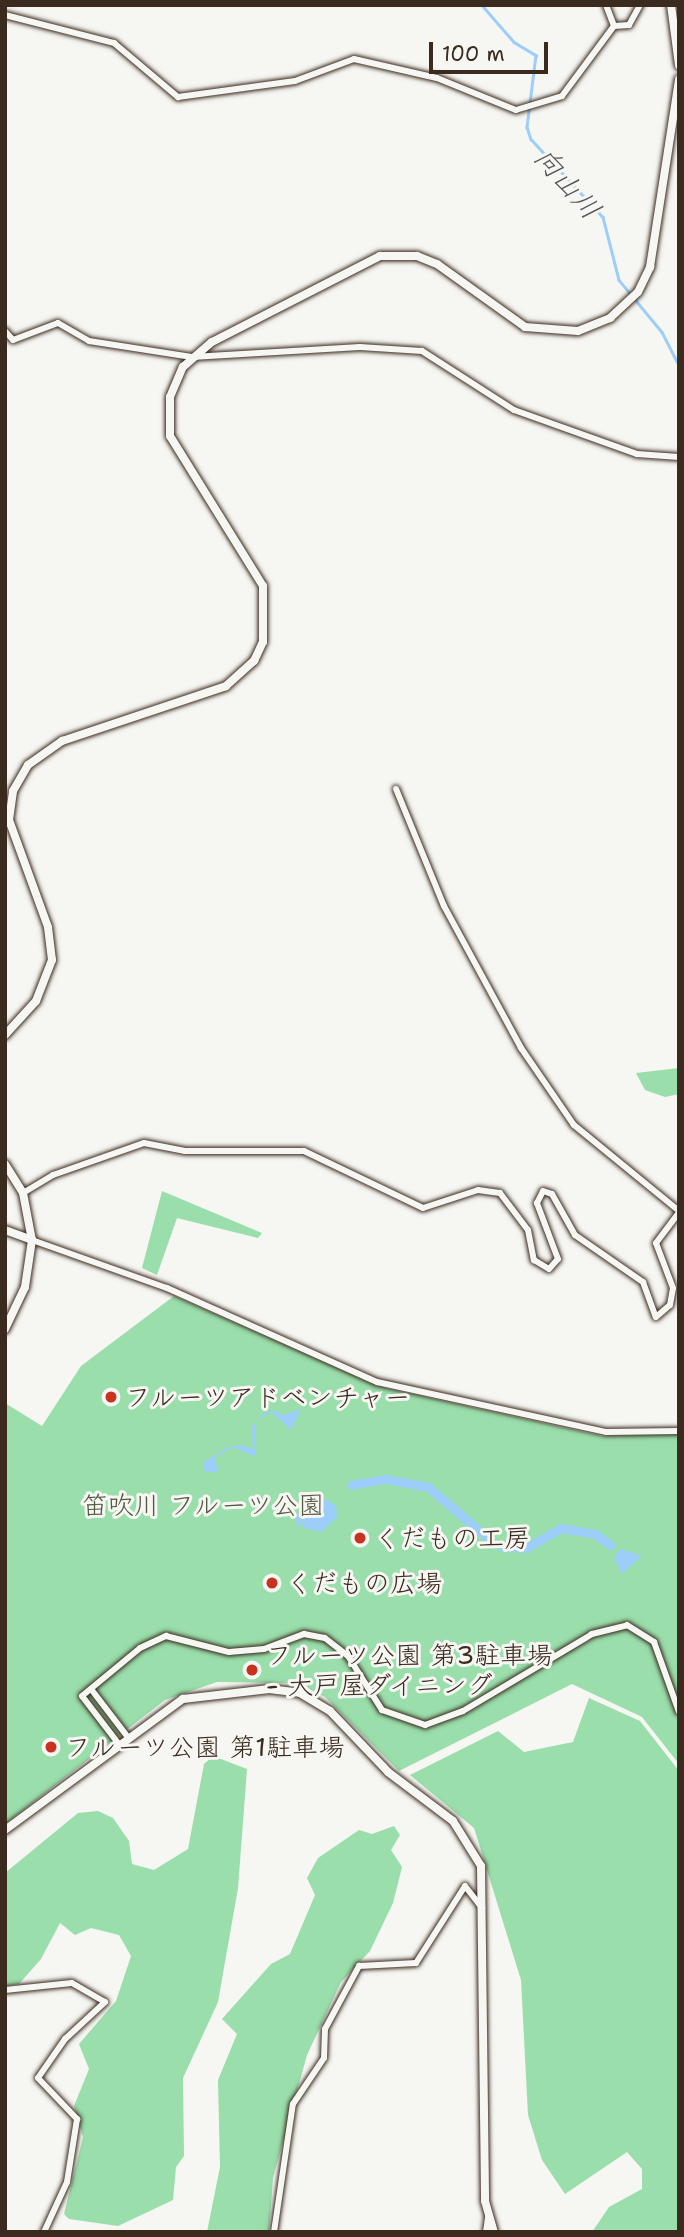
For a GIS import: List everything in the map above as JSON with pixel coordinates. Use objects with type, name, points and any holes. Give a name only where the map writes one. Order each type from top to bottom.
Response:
[{"type":"street","points":[[606,5],[614,26]]},
{"type":"street","points":[[5,15],[114,43],[178,97],[295,81],[354,59],[437,78],[516,110],[562,96],[614,26],[629,25],[640,5]]},
{"type":"street","points":[[671,5],[679,65]]},
{"type":"street","points":[[5,1035],[36,1001],[52,960],[48,927],[9,820],[13,791],[28,765],[62,741],[226,686],[254,661],[263,642],[263,586],[170,436],[170,397],[192,357],[380,256],[417,256],[437,264],[506,318],[541,331],[594,327],[626,307],[638,292],[657,237],[679,79]]},
{"type":"street","points":[[5,331],[13,340],[58,323],[89,341],[192,357],[360,347],[422,351],[514,410],[637,454],[679,457]]},
{"type":"street","points":[[23,1193],[54,1175],[144,1143],[196,1152],[304,1151],[424,1208],[478,1191],[500,1193],[528,1230],[534,1260],[549,1269],[558,1259],[537,1203],[543,1191],[552,1194],[575,1235],[643,1282],[656,1317],[670,1304],[673,1288],[656,1243],[679,1211],[575,1125],[521,1048],[443,906],[396,789]]},
{"type":"street","points":[[5,1164],[23,1193],[32,1240],[25,1287],[5,1329]]},
{"type":"street","points":[[5,1230],[167,1288],[377,1382],[607,1432],[679,1431]]},
{"type":"street","points":[[118,1743],[82,1696],[140,1648],[166,1636],[239,1652],[315,1635],[348,1656],[382,1710],[425,1724],[463,1711],[592,1634],[627,1625],[654,1642],[679,1712]]},
{"type":"street","points":[[91,1689],[127,1736]]},
{"type":"street","points":[[5,1830],[127,1736],[183,1699],[217,1690],[287,1690],[317,1701],[466,1836],[481,1866],[488,2217],[486,2232]]},
{"type":"street","points":[[274,2232],[292,2109],[324,2058],[325,2029],[359,1966],[416,1963],[465,1886],[483,1910]]},
{"type":"street","points":[[5,1990],[72,1983],[105,2002],[65,2039],[38,2078],[77,2119],[67,2182],[44,2232]]},
{"type":"street","points":[[488,2217],[494,2232]]},
{"type":"green space","points":[[679,1068],[679,1094],[665,1097],[645,1090],[636,1073]]},
{"type":"green space","points":[[162,1191],[262,1233],[258,1238],[177,1218],[157,1275],[142,1268]]},
{"type":"green space","name":"笛吹川 フルーツ公園","points":[[174,1296],[385,1388],[602,1436],[679,1434],[679,1764],[642,1717],[572,1684],[399,1771],[325,1697],[298,1683],[217,1682],[165,1700],[5,1824],[5,1403],[42,1426],[81,1366]]},
{"type":"green space","points":[[589,1698],[640,1721],[679,1771],[679,2232],[592,2232],[609,2207],[642,2189],[642,2169],[627,2152],[565,2194],[542,2160],[528,2115],[521,1980],[474,1828],[410,1775],[498,1731],[524,1752],[573,1742]]},
{"type":"green space","points":[[213,1756],[247,1769],[238,1888],[218,2002],[183,2078],[184,2156],[176,2167],[173,2200],[118,2226],[69,2219],[64,2214],[83,2137],[74,2106],[89,2069],[79,2044],[116,2001],[131,1956],[119,1935],[91,1928],[75,1935],[60,1923],[41,1959],[19,1984],[5,1986],[5,1873],[78,1813],[98,1811],[113,1818],[129,1841],[132,1864],[154,1870],[188,1849],[204,1764]]},
{"type":"green space","points":[[394,1826],[400,1835],[391,1850],[402,1867],[393,1903],[370,1951],[341,1982],[307,2055],[273,2178],[269,2232],[207,2232],[220,2167],[218,2080],[237,2034],[222,2019],[271,1964],[290,1954],[315,1895],[307,1878],[318,1858],[359,1830],[372,1834]]},
{"type":"water","points":[[301,1409],[291,1430],[271,1412],[256,1422],[269,1411],[283,1415]]},
{"type":"water","points":[[256,1422],[256,1457],[233,1447],[215,1457],[218,1473],[204,1471],[204,1462],[228,1447],[241,1445],[253,1449],[252,1426]]},
{"type":"water","points":[[318,1496],[336,1505],[337,1517],[322,1532],[304,1528],[303,1522],[297,1529],[296,1516]]},
{"type":"water","points":[[620,1549],[642,1556],[622,1574],[614,1558]]},
{"type":"waterway","name":"向山川","points":[[482,5],[514,42],[536,55],[527,127],[531,139],[603,217],[619,280],[662,332],[679,365]]},
{"type":"waterway","points":[[351,1485],[385,1479],[428,1487],[489,1539]]},
{"type":"waterway","points":[[502,1547],[526,1548],[561,1528],[595,1534],[610,1545]]},
{"type":"place","name":"フルーツアドベンチャー","points":[[111,1397]]},
{"type":"place","name":"くだもの工房","points":[[360,1538]]},
{"type":"place","name":"くだもの広場","points":[[272,1583]]},
{"type":"place","name":"フルーツ公園 第3駐車場 - 大戸屋ダイニング","points":[[252,1670]]},
{"type":"place","name":"フルーツ公園 第1駐車場","points":[[51,1747]]}]
